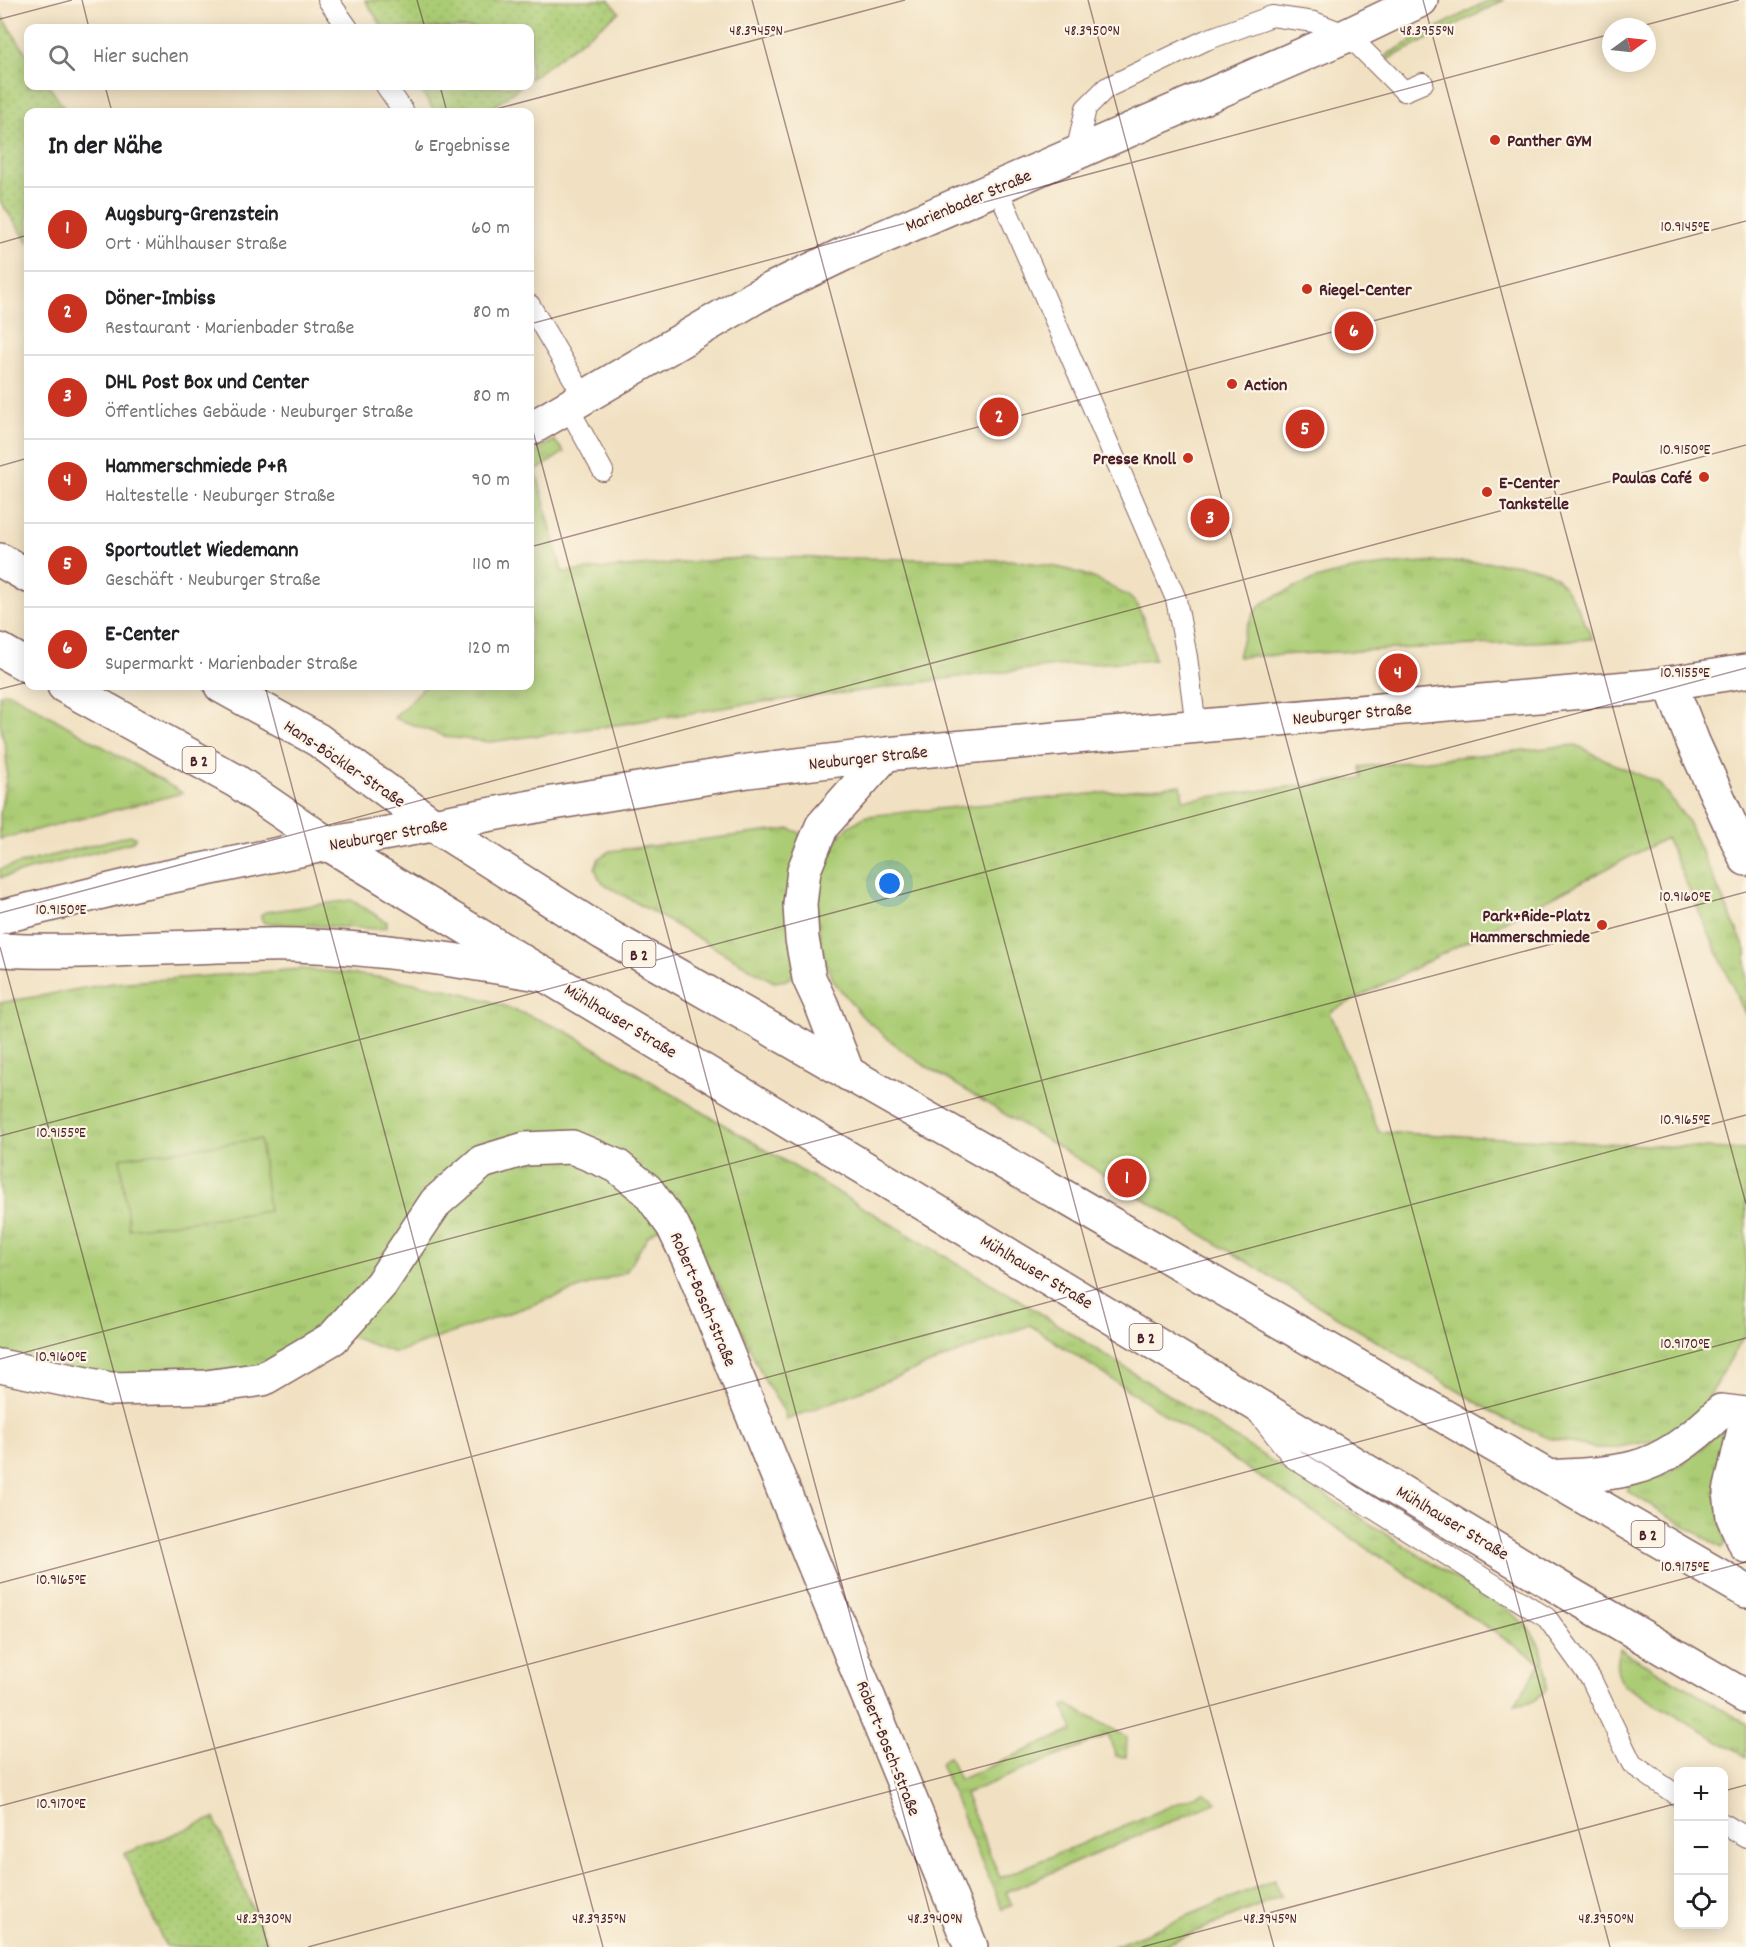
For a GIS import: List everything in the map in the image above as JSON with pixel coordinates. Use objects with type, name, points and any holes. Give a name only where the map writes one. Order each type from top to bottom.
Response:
[{"type":"street","name":"Marienbader Straße","points":[[534,427],[757,296],[844,254],[1347,35],[1421,0]]},
{"type":"street","points":[[0,560],[24,574]]},
{"type":"street","points":[[0,650],[24,664]]},
{"type":"street","name":"Neuburger Straße","points":[[0,917],[143,882],[328,844],[553,803],[748,771],[886,754],[1670,683],[1746,671]]},
{"type":"street","points":[[1670,683],[1693,742],[1746,858]]},
{"type":"street","name":"B 2","points":[[71,690],[236,781],[328,844]]},
{"type":"street","name":"Hans-Böckler-Straße","points":[[228,690],[318,741],[435,826]]},
{"type":"street","points":[[848,1074],[809,978],[802,939],[800,904],[804,870],[822,826],[886,754]]},
{"type":"street","name":"B 2","points":[[435,826],[603,933],[1551,1476],[1746,1591]]},
{"type":"street","name":"Mühlhauser Straße","points":[[328,844],[1746,1697]]},
{"type":"street","points":[[0,950],[55,951],[179,946],[295,945],[350,948],[546,975]]},
{"type":"street","name":"Robert-Bosch-Straße","points":[[0,1366],[110,1389],[206,1387],[263,1379],[333,1338],[381,1284],[436,1202],[482,1162],[525,1149],[572,1147],[617,1166],[647,1190],[673,1226],[689,1260],[971,1947]]},
{"type":"street","points":[[1551,1476],[1634,1468],[1662,1456],[1707,1425],[1721,1411],[1746,1414]]},
{"type":"street","points":[[1746,1421],[1730,1492],[1733,1516],[1746,1546]]},
{"type":"lane","points":[[328,0],[345,24]]},
{"type":"lane","points":[[1076,153],[1086,108],[1106,88],[1206,40],[1272,16],[1314,22],[1347,35],[1404,92],[1423,83]]},
{"type":"lane","points":[[389,90],[401,108]]},
{"type":"lane","points":[[997,187],[1176,598],[1196,727]]},
{"type":"lane","points":[[534,317],[576,402],[603,471]]},
{"type":"lane","points":[[1243,1395],[1293,1458],[1547,1618],[1591,1679],[1632,1764],[1674,1793]]},
{"type":"lane","points":[[1728,1826],[1746,1837]]},
{"type":"green space","points":[[365,0],[609,0],[619,12],[534,76],[534,24],[380,24]]},
{"type":"green space","points":[[1489,0],[1504,0],[1387,60],[1386,55]]},
{"type":"green space","points":[[0,14],[24,50],[24,90],[52,90],[64,108],[24,108],[24,236],[0,201]]},
{"type":"green space","points":[[421,90],[516,90],[491,108],[432,108]]},
{"type":"green space","points":[[554,440],[564,452],[536,471],[562,572],[755,557],[1009,560],[1038,564],[1066,569],[1094,578],[1131,598],[1143,619],[1155,660],[1065,665],[950,678],[746,704],[490,742],[447,737],[394,718],[421,690],[534,690],[534,452]]},
{"type":"green space","points":[[1426,562],[1515,564],[1548,572],[1558,579],[1568,592],[1593,639],[1238,657],[1251,618],[1263,603],[1296,587],[1332,574],[1369,567]]},
{"type":"green space","points":[[10,693],[183,793],[0,839],[0,815],[7,774],[6,750],[0,725],[0,695]]},
{"type":"green space","points":[[1576,745],[1658,782],[1687,820],[1746,950],[1746,1016],[1666,838],[1330,1012],[1379,1132],[1746,1150],[1746,1332],[1700,1409],[1673,1432],[1656,1440],[1614,1448],[1595,1448],[1548,1438],[1504,1419],[921,1063],[899,1048],[862,1016],[835,983],[823,957],[816,909],[817,883],[835,842],[849,826],[866,816],[1181,785],[1183,800],[1362,778],[1360,767]]},
{"type":"green space","points":[[790,829],[799,832],[802,839],[795,973],[791,978],[783,981],[774,982],[607,886],[599,879],[595,868],[599,858],[610,851]]},
{"type":"green space","points":[[130,835],[135,837],[132,842],[0,878],[0,869]]},
{"type":"green space","points":[[351,900],[387,922],[387,927],[379,929],[264,923],[261,918],[265,912]]},
{"type":"green space","points":[[302,969],[384,978],[446,989],[504,1006],[566,1031],[1019,1300],[1469,1587],[1501,1605],[1526,1626],[1535,1638],[1542,1652],[1546,1669],[1547,1689],[1534,1701],[1515,1705],[1541,1663],[1030,1325],[786,1420],[785,1413],[765,1381],[726,1297],[678,1215],[648,1236],[626,1272],[395,1353],[327,1328],[258,1368],[114,1377],[0,1353],[0,1003],[113,983]]},
{"type":"green space","points":[[260,1139],[269,1211],[129,1229],[120,1158]]},
{"type":"green space","points":[[1729,1422],[1715,1491],[1726,1544],[1722,1548],[1627,1491],[1629,1484],[1661,1475],[1685,1462]]},
{"type":"green space","points":[[1620,1649],[1746,1723],[1746,1757],[1625,1686],[1617,1668]]},
{"type":"green space","points":[[1065,1705],[1127,1737],[1126,1757],[1116,1756],[1108,1735],[965,1794],[1000,1878],[1204,1792],[1217,1802],[1006,1892],[1012,1905],[1002,1909],[940,1764],[949,1756],[959,1780],[1073,1730]]},
{"type":"green space","points":[[214,1818],[269,1947],[166,1947],[124,1854]]},
{"type":"green space","points":[[1274,1880],[1281,1896],[1160,1947],[1112,1947]]},
{"type":"place","name":"Panther GYM","points":[[1495,140]]},
{"type":"place","name":"Riegel-Center","points":[[1307,289]]},
{"type":"place","name":"E-Center","points":[[1354,331]]},
{"type":"place","name":"Action","points":[[1232,384]]},
{"type":"place","name":"Döner-Imbiss","points":[[999,417]]},
{"type":"place","name":"Sportoutlet Wiedemann","points":[[1305,429]]},
{"type":"place","name":"Presse Knoll","points":[[1188,458]]},
{"type":"place","name":"Paulas Café","points":[[1704,477]]},
{"type":"place","name":"E-Center Tankstelle","points":[[1487,492]]},
{"type":"place","name":"DHL Post Box und Center","points":[[1210,518]]},
{"type":"place","name":"Hammerschmiede P+R","points":[[1398,673]]},
{"type":"place","name":"Park+Ride-Platz Hammerschmiede","points":[[1602,925]]},
{"type":"place","name":"Augsburg-Grenzstein","points":[[1127,1178]]}]
